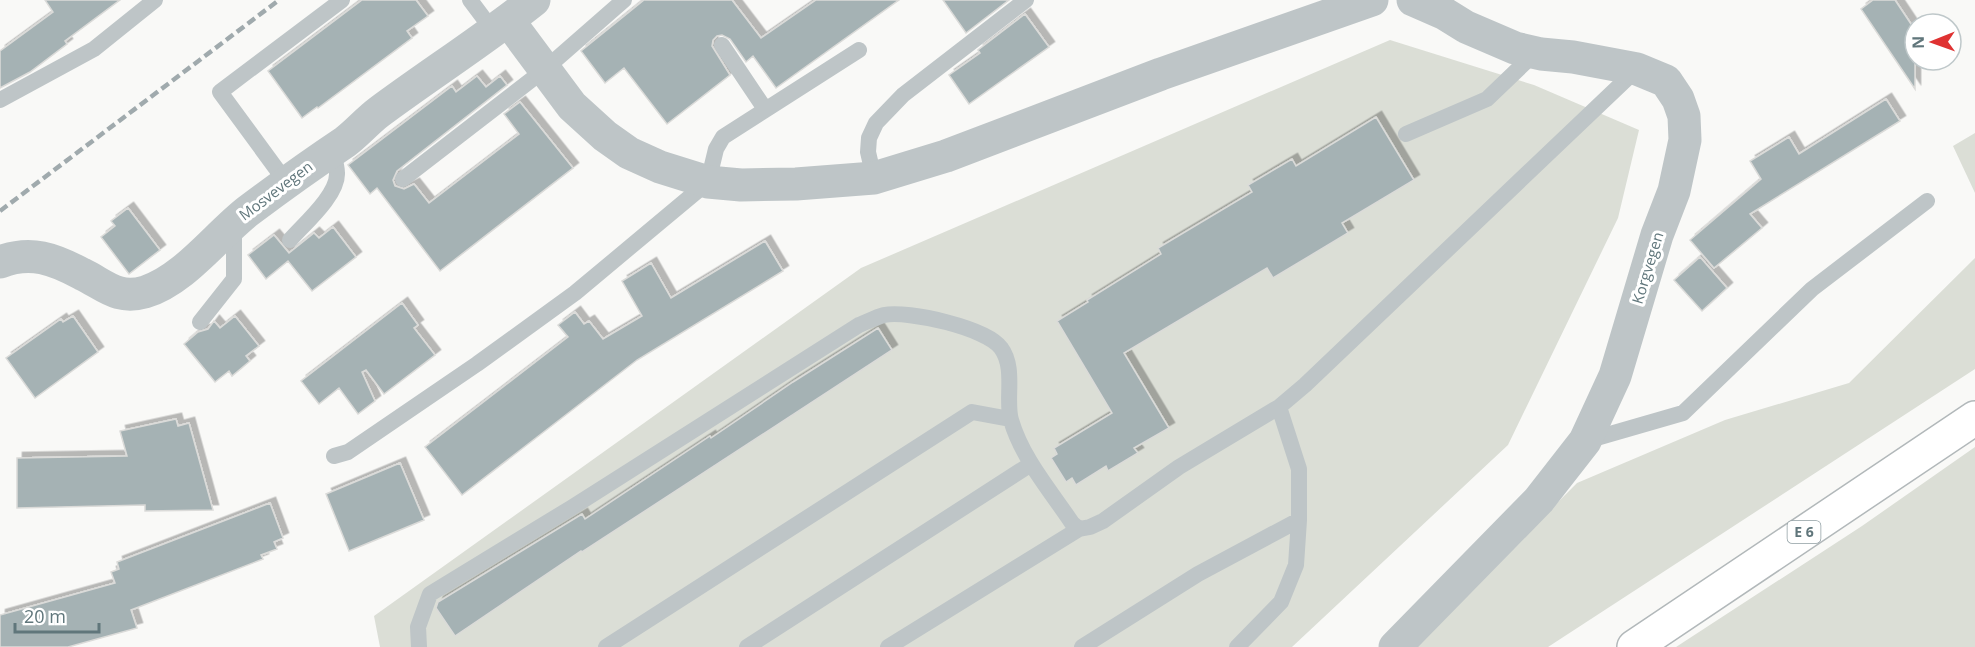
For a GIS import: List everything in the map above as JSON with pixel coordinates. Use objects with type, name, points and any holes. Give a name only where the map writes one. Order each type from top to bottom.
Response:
[{"type":"highway","name":"E 6","points":[[1634,647],[1975,418]]},
{"type":"street","name":"Mosvevegen","points":[[0,262],[12,257],[35,255],[82,274],[113,292],[143,293],[161,286],[234,221],[346,141],[377,113],[501,26],[534,0]]},
{"type":"street","name":"Korgvegen","points":[[1395,647],[1539,501],[1585,441],[1615,376],[1657,235],[1674,191],[1685,140],[1684,116],[1678,99],[1666,81],[1637,69],[1515,48],[1466,27],[1413,0]]},
{"type":"street","points":[[501,26],[544,70],[573,106],[605,136],[621,147],[660,167],[708,182],[741,185],[796,184],[874,178],[946,156],[1161,74],[1363,1]]},
{"type":"lane","points":[[0,100],[94,49],[155,0]]},
{"type":"lane","points":[[286,182],[220,92],[342,0]]},
{"type":"lane","points":[[470,0],[501,26]]},
{"type":"lane","points":[[403,179],[544,70],[624,0]]},
{"type":"lane","points":[[874,178],[868,152],[869,138],[876,123],[903,95],[1026,0]]},
{"type":"lane","points":[[722,45],[765,109]]},
{"type":"lane","points":[[334,456],[348,452],[558,306],[708,182],[716,149],[723,137],[859,50]]},
{"type":"lane","points":[[1406,135],[1487,99],[1535,53]]},
{"type":"lane","points":[[888,647],[1079,529],[1090,527],[1103,520],[1179,467],[1279,407],[1305,386],[1637,69]]},
{"type":"lane","points":[[290,240],[327,199],[333,187],[338,174],[332,149]]},
{"type":"lane","points":[[1585,441],[1683,413],[1812,289],[1927,201]]},
{"type":"lane","points":[[200,322],[234,279],[234,221]]},
{"type":"lane","points":[[419,647],[418,627],[430,594],[571,508],[858,325],[885,315],[932,317],[984,335],[1001,348],[1009,371],[1010,419],[1031,464],[1072,523],[1079,529]]},
{"type":"lane","points":[[1237,647],[1281,602],[1296,565],[1299,468],[1279,407]]},
{"type":"lane","points":[[606,647],[972,412],[1010,419]]},
{"type":"lane","points":[[747,647],[1031,464]]},
{"type":"lane","points":[[1082,647],[1198,574],[1299,520]]},
{"type":"shaded area","points":[[1390,40],[1534,85],[1639,130],[1618,218],[1508,445],[1292,647],[380,647],[374,616],[861,268]]},
{"type":"shaded area","points":[[1975,133],[1975,193],[1953,146]]},
{"type":"shaded area","points":[[1975,258],[1975,369],[1548,647],[1414,647],[1577,483],[1725,420],[1849,383]]},
{"type":"shaded area","points":[[1975,447],[1975,647],[1676,647],[1862,526]]},
{"type":"building","points":[[45,0],[120,0],[65,41],[67,44],[30,72],[0,88],[0,51],[53,12]]},
{"type":"building","points":[[362,0],[416,0],[428,16],[407,31],[412,38],[302,118],[268,71]]},
{"type":"building","points":[[644,0],[732,0],[761,38],[816,0],[899,0],[776,88],[753,56],[746,62],[730,39],[722,35],[717,36],[712,46],[730,75],[667,124],[624,68],[605,83],[581,51]]},
{"type":"building","points":[[943,0],[1009,0],[966,33]]},
{"type":"building","points":[[1873,0],[1895,0],[1903,12],[1903,71],[1861,9]]},
{"type":"building","points":[[1025,14],[1049,47],[969,104],[949,75],[980,53],[978,50]]},
{"type":"building","points":[[1904,72],[1915,72],[1915,89]]},
{"type":"building","points":[[477,76],[486,87],[500,76],[507,85],[397,171],[393,180],[395,186],[404,189],[414,184],[429,203],[519,134],[504,114],[520,102],[573,168],[440,271],[377,188],[370,194],[348,165],[452,86],[456,92]]},
{"type":"building","points":[[1886,99],[1900,121],[1750,214],[1762,228],[1714,268],[1690,240],[1761,179],[1750,161],[1789,137],[1799,154]]},
{"type":"building","points":[[1376,117],[1414,180],[1342,223],[1348,233],[1273,278],[1267,268],[1124,353],[1169,428],[1134,448],[1138,453],[1108,471],[1106,466],[1076,485],[1072,478],[1066,482],[1051,458],[1057,454],[1054,448],[1112,413],[1057,321],[1161,254],[1158,248],[1252,192],[1248,185],[1292,159],[1296,166]]},
{"type":"building","points":[[128,208],[160,250],[129,274],[101,237],[115,226],[111,221]]},
{"type":"building","points":[[333,227],[356,257],[312,291],[288,261],[266,279],[248,255],[274,235],[289,253],[314,233],[319,238]]},
{"type":"building","points":[[765,241],[783,271],[637,360],[462,495],[425,447],[568,337],[558,325],[575,312],[584,324],[589,321],[603,339],[642,316],[622,281],[651,263],[671,298]]},
{"type":"building","points":[[1700,257],[1727,288],[1702,311],[1674,280]]},
{"type":"building","points":[[402,303],[418,325],[414,328],[435,355],[384,394],[366,370],[362,372],[375,401],[358,414],[339,388],[319,404],[301,381]]},
{"type":"building","points":[[73,316],[98,352],[35,398],[6,358],[61,319],[63,322]]},
{"type":"building","points":[[235,316],[259,346],[246,356],[250,361],[232,376],[229,371],[215,382],[184,344],[198,332],[208,329],[214,321],[220,328]]},
{"type":"building","points":[[878,328],[892,350],[581,551],[455,636],[436,608],[438,602],[582,514],[585,519]]},
{"type":"building","points":[[176,419],[178,426],[189,423],[213,510],[145,511],[145,505],[17,508],[17,458],[127,456],[120,431]]},
{"type":"building","points":[[400,463],[424,520],[349,551],[326,494]]},
{"type":"building","points":[[270,503],[283,538],[274,542],[277,549],[261,555],[263,559],[131,610],[137,628],[68,647],[0,647],[0,615],[115,583],[111,572],[119,569],[117,562]]},
{"type":"railway","points":[[0,211],[279,0]]}]
